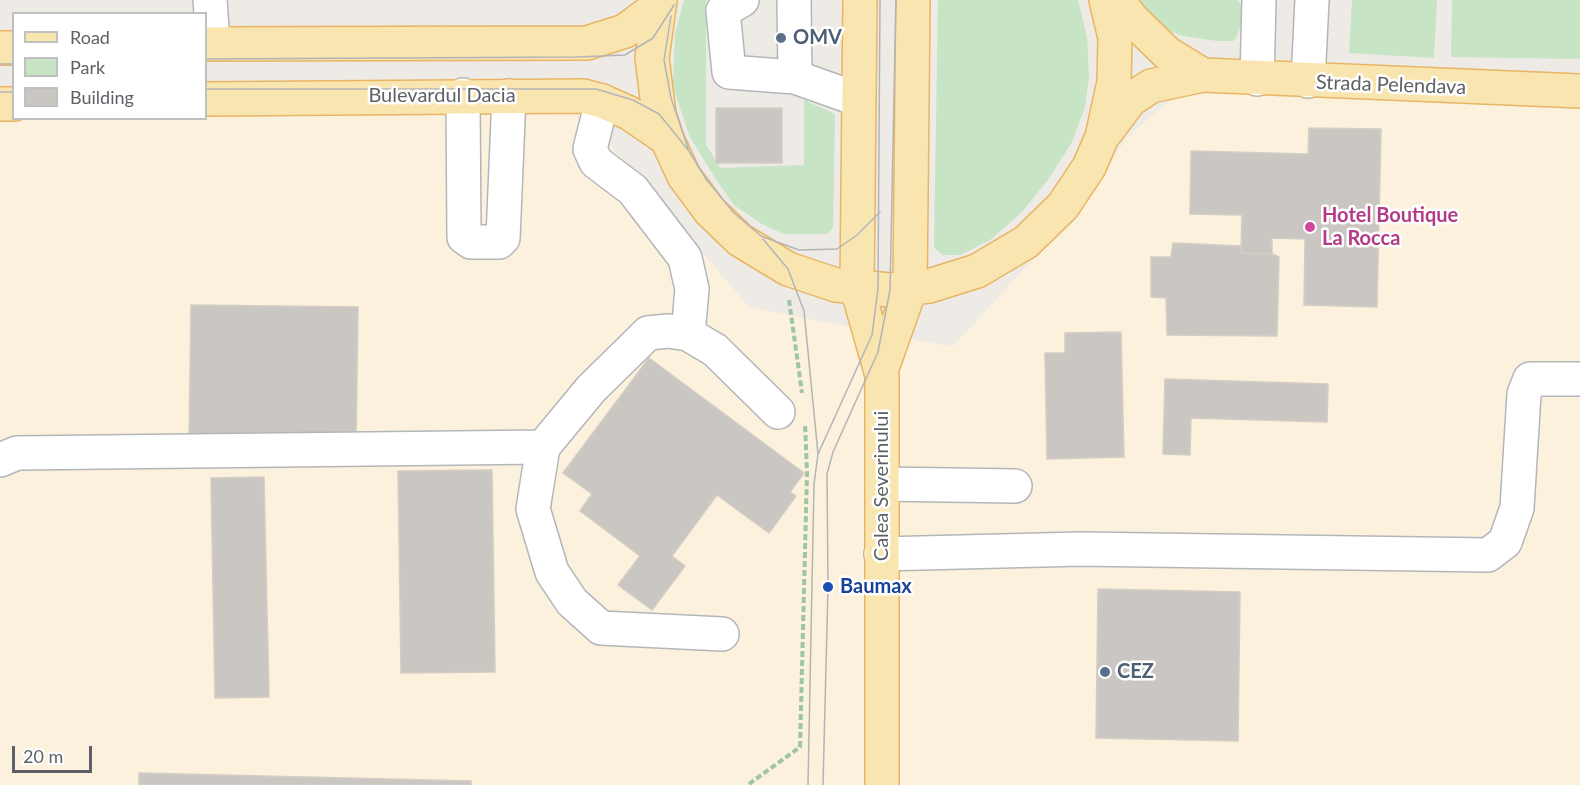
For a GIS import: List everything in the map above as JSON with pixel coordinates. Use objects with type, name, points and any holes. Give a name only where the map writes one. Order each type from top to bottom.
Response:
[{"type":"main road","name":"Calea Severinului","points":[[860,0],[857,99],[857,288],[882,368],[882,785]]},
{"type":"main road","name":"Calea Severinului","points":[[882,368],[910,289],[913,0]]},
{"type":"main road","name":"Strada Pelendava","points":[[910,289],[929,286],[977,271],[1026,242],[1063,206],[1089,167],[1102,137],[1114,82],[1115,38],[1107,0]]},
{"type":"main road","name":"Strada Pelendava","points":[[1117,0],[1133,20],[1167,53],[1203,75]]},
{"type":"main road","points":[[209,43],[587,44],[625,31],[658,3]]},
{"type":"main road","points":[[658,3],[652,58],[655,93],[667,139],[684,176],[710,211],[740,240],[788,269],[836,285],[857,288],[910,289]]},
{"type":"main road","name":"Strada Pelendava","points":[[1102,137],[1130,100],[1151,86],[1203,75],[1580,91]]},
{"type":"main road","name":"Bulevardul Dacia","points":[[207,99],[562,95],[602,101],[629,113],[667,139]]},
{"type":"street","points":[[209,43],[210,0]]},
{"type":"street","points":[[742,0],[723,11],[729,72],[795,77],[857,99]]},
{"type":"street","points":[[794,0],[795,77]]},
{"type":"street","points":[[1257,79],[1259,0]]},
{"type":"street","points":[[1308,81],[1312,0]]},
{"type":"street","points":[[463,95],[464,237],[471,242],[499,242],[503,238],[509,96]]},
{"type":"street","points":[[602,101],[590,149],[596,162],[633,190],[685,258],[692,289],[688,333]]},
{"type":"street","points":[[722,634],[601,628],[573,602],[552,572],[533,508],[543,447],[591,389],[648,333],[668,331],[688,333],[715,350],[778,412]]},
{"type":"street","points":[[881,554],[1081,549],[1488,555],[1506,542],[1517,508],[1524,394],[1530,379],[1580,379]]},
{"type":"street","points":[[0,460],[17,453],[543,447]]},
{"type":"street","points":[[882,483],[1015,486]]},
{"type":"path","points":[[749,784],[800,747],[805,528]]},
{"type":"shaded area","points":[[1179,93],[1580,93],[1580,785],[0,785],[0,115],[12,118],[12,120],[207,120],[207,113],[580,110],[749,307],[952,347],[1083,206],[1127,137]]},
{"type":"green space","points":[[684,0],[706,0],[706,144],[720,168],[804,165],[804,100],[835,114],[833,228],[827,234],[784,234],[762,224],[734,205],[713,175],[689,135],[673,86],[675,33]]},
{"type":"green space","points":[[938,0],[1078,0],[1087,37],[1089,75],[1085,107],[1071,144],[1047,181],[1022,212],[990,240],[960,255],[942,255],[934,247]]},
{"type":"green space","points":[[1139,0],[1237,0],[1249,11],[1234,41],[1217,41],[1183,36],[1159,27]]},
{"type":"green space","points":[[1352,0],[1437,0],[1434,58],[1349,53]]},
{"type":"green space","points":[[1452,0],[1580,0],[1580,59],[1451,57]]},
{"type":"building","points":[[716,108],[782,108],[782,163],[716,163]]},
{"type":"building","name":"Hotel Boutique La Rocca","points":[[1309,128],[1381,129],[1377,307],[1304,305],[1305,239],[1272,238],[1272,254],[1241,253],[1242,215],[1190,214],[1191,151],[1308,154]]},
{"type":"building","points":[[1173,243],[1241,246],[1241,253],[1272,254],[1279,257],[1277,336],[1167,335],[1166,298],[1151,297],[1151,257],[1171,257]]},
{"type":"building","points":[[191,305],[358,307],[356,443],[189,440]]},
{"type":"building","points":[[1121,332],[1124,457],[1047,459],[1045,353],[1065,353],[1065,333]]},
{"type":"building","points":[[649,358],[804,473],[790,492],[796,496],[769,533],[717,495],[672,556],[685,566],[652,610],[618,585],[640,556],[580,511],[592,494],[563,473]]},
{"type":"building","points":[[1165,379],[1328,384],[1327,422],[1191,418],[1190,455],[1163,454]]},
{"type":"building","points":[[492,470],[495,672],[401,673],[398,471]]},
{"type":"building","points":[[264,477],[269,697],[215,698],[211,478]]},
{"type":"building","points":[[1098,589],[1240,592],[1238,741],[1096,738]]},
{"type":"building","points":[[139,773],[471,781],[471,785],[139,785]]},
{"type":"tram line","points":[[808,785],[814,484],[818,454],[872,335],[878,289],[880,0]]},
{"type":"tram line","points":[[823,785],[828,587],[827,474],[833,452],[878,352],[890,290],[896,0]]},
{"type":"tram line","points":[[207,59],[625,55],[653,38],[674,5]]},
{"type":"tram line","points":[[671,16],[664,60],[671,98],[689,151],[706,179],[734,213],[761,236],[799,250],[837,249],[857,235],[880,212]]},
{"type":"tram line","points":[[0,64],[12,64]]},
{"type":"tram line","points":[[207,89],[596,89],[633,100],[659,114],[689,151]]},
{"type":"tram line","points":[[0,92],[12,92]]},
{"type":"tram line","points":[[763,239],[788,269],[804,311],[818,454]]},
{"type":"place","name":"OMV","points":[[781,38]]},
{"type":"place","name":"Hotel Boutique La Rocca","points":[[1310,227]]},
{"type":"place","name":"Baumax","points":[[828,587]]},
{"type":"place","name":"CEZ","points":[[1105,672]]}]
